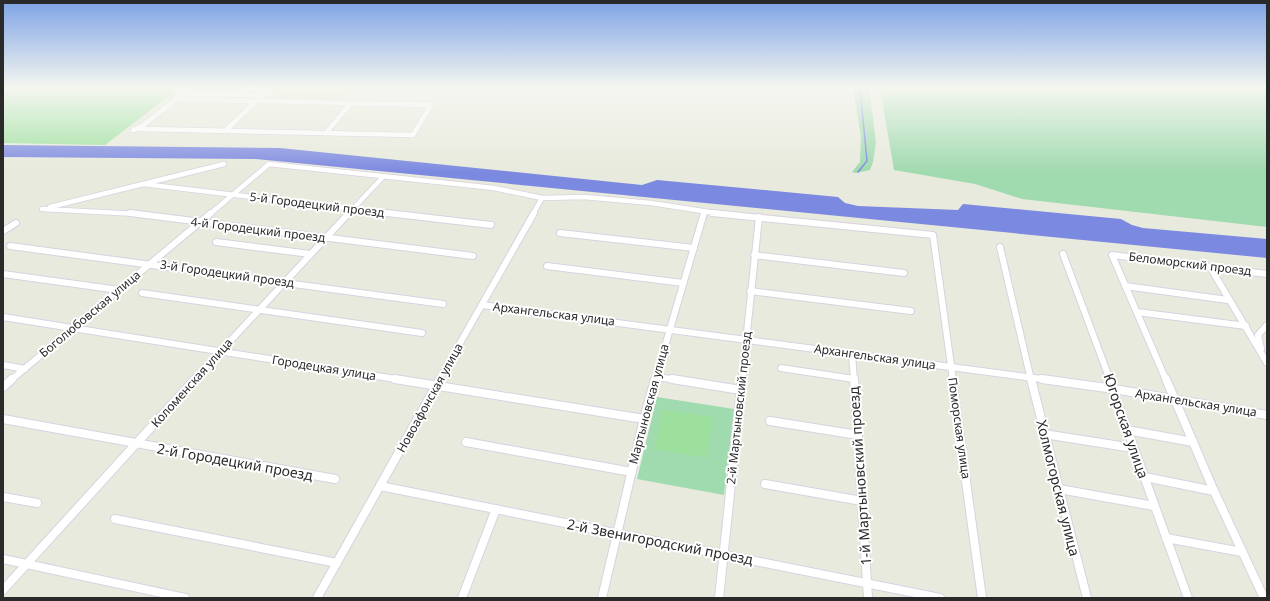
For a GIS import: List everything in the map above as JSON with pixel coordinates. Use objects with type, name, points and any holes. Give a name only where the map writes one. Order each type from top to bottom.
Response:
[{"type":"street","points":[[157,116],[142,128],[413,135],[424,116]]},
{"type":"street","points":[[225,131],[240,116]]},
{"type":"street","points":[[326,133],[340,116]]},
{"type":"street","points":[[143,184],[224,164]]},
{"type":"street","name":"Боголюбовская улица","points":[[3,387],[270,164],[382,178]]},
{"type":"street","points":[[382,178],[494,188],[542,198],[584,197],[651,202],[704,212],[759,217]]},
{"type":"street","name":"Коломенская улица","points":[[3,590],[284,282],[382,178]]},
{"type":"street","name":"5-й Городецкий проезд","points":[[143,184],[492,225]]},
{"type":"street","name":"4-й Городецкий проезд","points":[[143,184],[42,209],[124,212],[200,223],[473,256]]},
{"type":"street","name":"Новоафонская улица","points":[[317,598],[542,198]]},
{"type":"street","name":"Мартыновская улица","points":[[602,598],[644,419],[704,212]]},
{"type":"street","name":"Поморская улица","points":[[759,217],[933,235],[982,598]]},
{"type":"street","name":"2-й Мартыновский проезд","points":[[719,598],[750,291],[759,217]]},
{"type":"street","points":[[3,231],[16,223]]},
{"type":"street","points":[[560,233],[694,248]]},
{"type":"street","points":[[216,242],[310,254]]},
{"type":"street","name":"3-й Городецкий проезд","points":[[10,246],[443,304]]},
{"type":"street","name":"Холмогорская улица","points":[[1000,247],[1044,434],[1087,598]]},
{"type":"street","name":"Югорская улица","points":[[1063,254],[1114,390],[1133,448],[1145,477],[1154,506],[1188,598]]},
{"type":"street","points":[[754,255],[904,272]]},
{"type":"street","name":"Беломорский проезд","points":[[1125,286],[1112,256],[1267,274]]},
{"type":"street","points":[[547,266],[683,283]]},
{"type":"street","points":[[1210,267],[1267,364]]},
{"type":"street","points":[[3,274],[119,290]]},
{"type":"street","points":[[1125,286],[1228,300]]},
{"type":"street","points":[[1125,286],[1214,491],[1264,598]]},
{"type":"street","points":[[750,291],[911,311]]},
{"type":"street","points":[[142,293],[422,333]]},
{"type":"street","name":"Архангельская улица","points":[[482,305],[1032,378],[1267,415]]},
{"type":"street","points":[[1137,312],[1246,326]]},
{"type":"street","name":"Городецкая улица","points":[[3,317],[644,419]]},
{"type":"street","points":[[1262,355],[1258,335],[1267,325]]},
{"type":"street","name":"1-й Мартыновский проезд","points":[[852,354],[868,598]]},
{"type":"street","points":[[3,365],[25,369]]},
{"type":"street","points":[[781,368],[854,379]]},
{"type":"street","points":[[656,377],[741,390]]},
{"type":"street","name":"2-й Городецкий проезд","points":[[3,419],[335,479]]},
{"type":"street","points":[[770,421],[858,435]]},
{"type":"street","points":[[1127,430],[1193,442]]},
{"type":"street","points":[[1044,434],[1133,448]]},
{"type":"street","points":[[466,442],[632,472]]},
{"type":"street","points":[[1145,477],[1214,491]]},
{"type":"street","points":[[765,484],[862,501]]},
{"type":"street","name":"2-й Звенигородский проезд","points":[[380,486],[940,598]]},
{"type":"street","points":[[1059,489],[1154,506]]},
{"type":"street","points":[[3,497],[37,503]]},
{"type":"street","points":[[462,598],[496,510]]},
{"type":"street","points":[[115,519],[336,563]]},
{"type":"street","points":[[1166,538],[1242,552]]},
{"type":"street","points":[[3,559],[185,598]]},
{"type":"green space","points":[[3,116],[143,116],[105,145],[3,143]]},
{"type":"green space","points":[[858,116],[873,116],[876,142],[873,162],[870,170],[856,173],[852,172],[860,162],[861,137]]},
{"type":"green space","points":[[885,116],[1267,116],[1267,227],[1022,199],[975,184],[894,170]]},
{"type":"green space","points":[[657,397],[734,409],[724,495],[637,479]]},
{"type":"green space","points":[[662,410],[713,417],[707,458],[654,449]]},
{"type":"water","points":[[3,145],[280,148],[642,185],[657,180],[838,197],[845,203],[858,206],[958,210],[963,204],[1121,219],[1132,225],[1143,228],[1267,239],[1267,258],[256,159],[3,157]]},
{"type":"waterway","points":[[858,172],[867,161],[863,116]]}]
